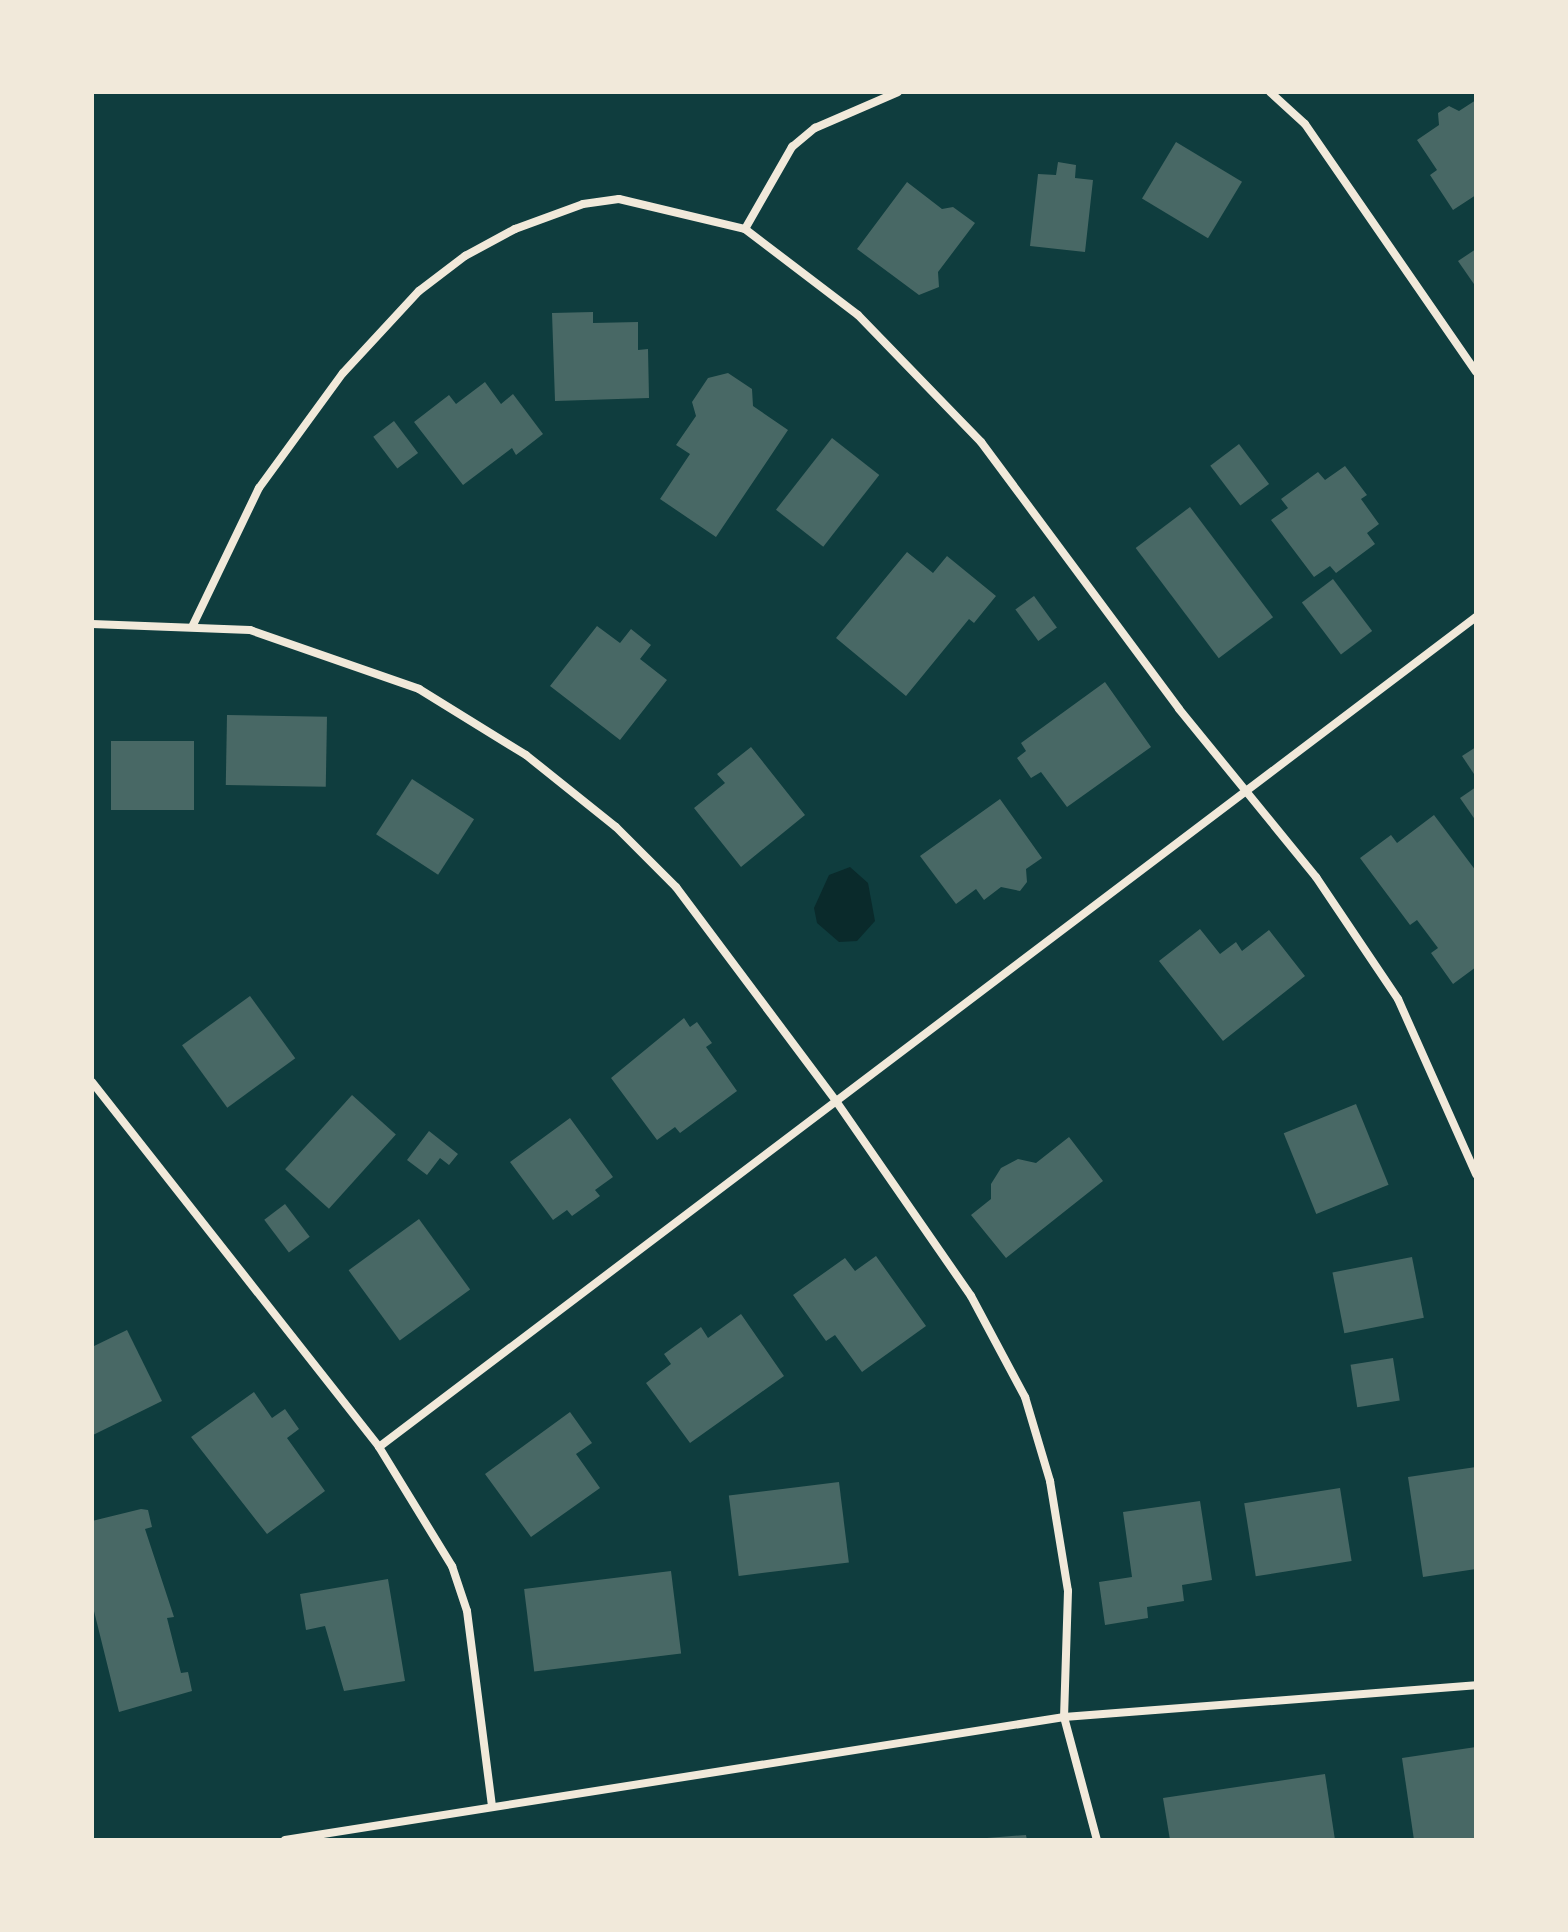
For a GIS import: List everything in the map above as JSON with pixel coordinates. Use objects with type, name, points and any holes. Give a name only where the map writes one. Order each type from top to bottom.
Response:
[{"type":"street","points":[[745,229],[792,147],[815,128],[898,92]]},
{"type":"street","points":[[1270,92],[1305,124],[1476,372]]},
{"type":"street","points":[[193,625],[259,488],[343,373],[419,291],[465,256],[515,229],[583,204],[619,199],[745,229],[858,315],[981,442],[1247,795],[1316,877],[1398,999],[1476,1174]]},
{"type":"street","points":[[379,1447],[1247,795],[1476,617]]},
{"type":"street","points":[[92,624],[193,625],[250,630],[334,656],[419,689],[526,755],[616,827],[676,887],[836,1101],[971,1296],[1025,1397],[1050,1481],[1068,1591],[1064,1717],[1097,1840]]},
{"type":"street","points":[[92,1082],[379,1447],[452,1566],[467,1611],[492,1806]]},
{"type":"street","points":[[285,1840],[1064,1717],[1476,1685]]},
{"type":"water","points":[[850,867],[868,883],[875,921],[857,941],[839,942],[817,923],[814,908],[829,875]]},
{"type":"building","points":[[1476,100],[1476,195],[1453,210],[1430,175],[1437,170],[1417,140],[1439,125],[1438,113],[1449,106],[1459,111]]},
{"type":"building","points":[[1176,142],[1242,182],[1208,238],[1142,199]]},
{"type":"building","points":[[1058,162],[1076,165],[1075,178],[1093,180],[1085,252],[1030,246],[1038,174],[1056,175]]},
{"type":"building","points":[[907,182],[942,209],[953,207],[975,223],[938,272],[939,287],[919,295],[857,249]]},
{"type":"building","points":[[1476,249],[1476,287],[1458,261]]},
{"type":"building","points":[[593,312],[593,323],[638,322],[638,350],[648,349],[649,398],[555,401],[552,313]]},
{"type":"building","points":[[728,373],[752,389],[753,406],[788,430],[716,537],[660,499],[690,454],[676,445],[696,416],[692,402],[708,378]]},
{"type":"building","points":[[485,382],[501,404],[513,394],[543,434],[516,455],[512,448],[463,485],[414,422],[449,395],[456,404]]},
{"type":"building","points":[[394,421],[418,453],[397,469],[373,437]]},
{"type":"building","points":[[832,438],[879,475],[823,547],[776,510]]},
{"type":"building","points":[[1239,444],[1269,484],[1240,506],[1210,466]]},
{"type":"building","points":[[1345,466],[1367,495],[1361,499],[1379,524],[1367,533],[1375,544],[1336,573],[1330,566],[1314,577],[1271,520],[1288,508],[1281,499],[1318,472],[1325,480]]},
{"type":"building","points":[[1190,507],[1273,617],[1219,658],[1136,548]]},
{"type":"building","points":[[907,552],[933,573],[947,556],[996,596],[974,623],[969,619],[906,696],[836,638]]},
{"type":"building","points":[[1333,579],[1372,631],[1341,654],[1302,602]]},
{"type":"building","points":[[1034,596],[1057,628],[1038,641],[1015,610]]},
{"type":"building","points":[[597,626],[620,643],[631,629],[651,645],[640,659],[667,680],[620,740],[550,686]]},
{"type":"building","points":[[1105,682],[1151,747],[1067,807],[1041,772],[1031,778],[1017,758],[1026,751],[1021,743]]},
{"type":"building","points":[[227,715],[327,717],[326,787],[226,785]]},
{"type":"building","points":[[111,741],[194,741],[194,810],[111,810]]},
{"type":"building","points":[[751,747],[805,815],[741,867],[694,808],[725,783],[717,774]]},
{"type":"building","points":[[1476,747],[1476,777],[1462,756]]},
{"type":"building","points":[[412,779],[474,819],[438,875],[376,834]]},
{"type":"building","points":[[1476,787],[1476,821],[1460,798]]},
{"type":"building","points":[[1000,799],[1042,858],[1026,869],[1027,882],[1020,891],[1001,887],[984,900],[976,889],[956,904],[920,856]]},
{"type":"building","points":[[1434,815],[1476,871],[1476,967],[1453,984],[1431,953],[1438,948],[1417,920],[1410,925],[1360,858],[1391,835],[1397,843]]},
{"type":"building","points":[[1200,929],[1220,954],[1236,942],[1242,951],[1269,930],[1305,976],[1223,1041],[1159,961]]},
{"type":"building","points":[[250,996],[295,1058],[227,1108],[182,1045]]},
{"type":"building","points":[[684,1018],[690,1027],[697,1022],[712,1043],[706,1047],[737,1091],[680,1133],[675,1127],[657,1140],[611,1078]]},
{"type":"building","points":[[352,1095],[396,1134],[329,1209],[285,1169]]},
{"type":"building","points":[[1356,1104],[1389,1185],[1316,1214],[1284,1133]]},
{"type":"building","points":[[570,1118],[613,1177],[595,1190],[600,1196],[572,1216],[567,1210],[553,1220],[510,1162]]},
{"type":"building","points":[[429,1131],[458,1154],[449,1165],[440,1158],[427,1175],[407,1160]]},
{"type":"building","points":[[1069,1137],[1103,1181],[1006,1258],[971,1215],[991,1199],[991,1184],[1001,1168],[1018,1159],[1036,1163]]},
{"type":"building","points":[[285,1204],[310,1237],[289,1252],[264,1220]]},
{"type":"building","points":[[419,1219],[470,1289],[400,1341],[349,1270]]},
{"type":"building","points":[[876,1256],[926,1326],[862,1372],[835,1335],[826,1341],[793,1295],[845,1258],[855,1271]]},
{"type":"building","points":[[1412,1257],[1424,1318],[1344,1333],[1332,1272]]},
{"type":"building","points":[[741,1314],[784,1376],[690,1443],[646,1383],[671,1364],[664,1354],[701,1327],[708,1338]]},
{"type":"building","points":[[127,1330],[162,1401],[93,1435],[92,1347]]},
{"type":"building","points":[[1393,1358],[1400,1400],[1357,1407],[1351,1365]]},
{"type":"building","points":[[254,1392],[272,1418],[285,1409],[299,1429],[287,1438],[325,1491],[267,1534],[191,1437]]},
{"type":"building","points":[[570,1412],[592,1443],[576,1454],[600,1488],[531,1537],[485,1474]]},
{"type":"building","points":[[1476,1467],[1476,1569],[1423,1577],[1408,1477]]},
{"type":"building","points":[[839,1482],[849,1562],[739,1576],[729,1496]]},
{"type":"building","points":[[1340,1488],[1352,1561],[1256,1576],[1244,1503]]},
{"type":"building","points":[[1200,1501],[1212,1580],[1182,1585],[1184,1601],[1147,1607],[1148,1618],[1105,1625],[1099,1582],[1132,1577],[1123,1512]]},
{"type":"building","points":[[148,1510],[152,1527],[145,1529],[174,1617],[167,1618],[181,1673],[188,1672],[192,1691],[119,1712],[92,1603],[92,1521]]},
{"type":"building","points":[[671,1571],[681,1653],[534,1671],[524,1589]]},
{"type":"building","points":[[388,1579],[405,1681],[344,1691],[325,1626],[306,1630],[300,1594]]},
{"type":"building","points":[[1476,1747],[1476,1840],[1414,1840],[1402,1758]]},
{"type":"building","points":[[1325,1774],[1335,1840],[1170,1840],[1163,1798]]},
{"type":"building","points":[[1026,1835],[1027,1840],[987,1840],[987,1838]]}]
